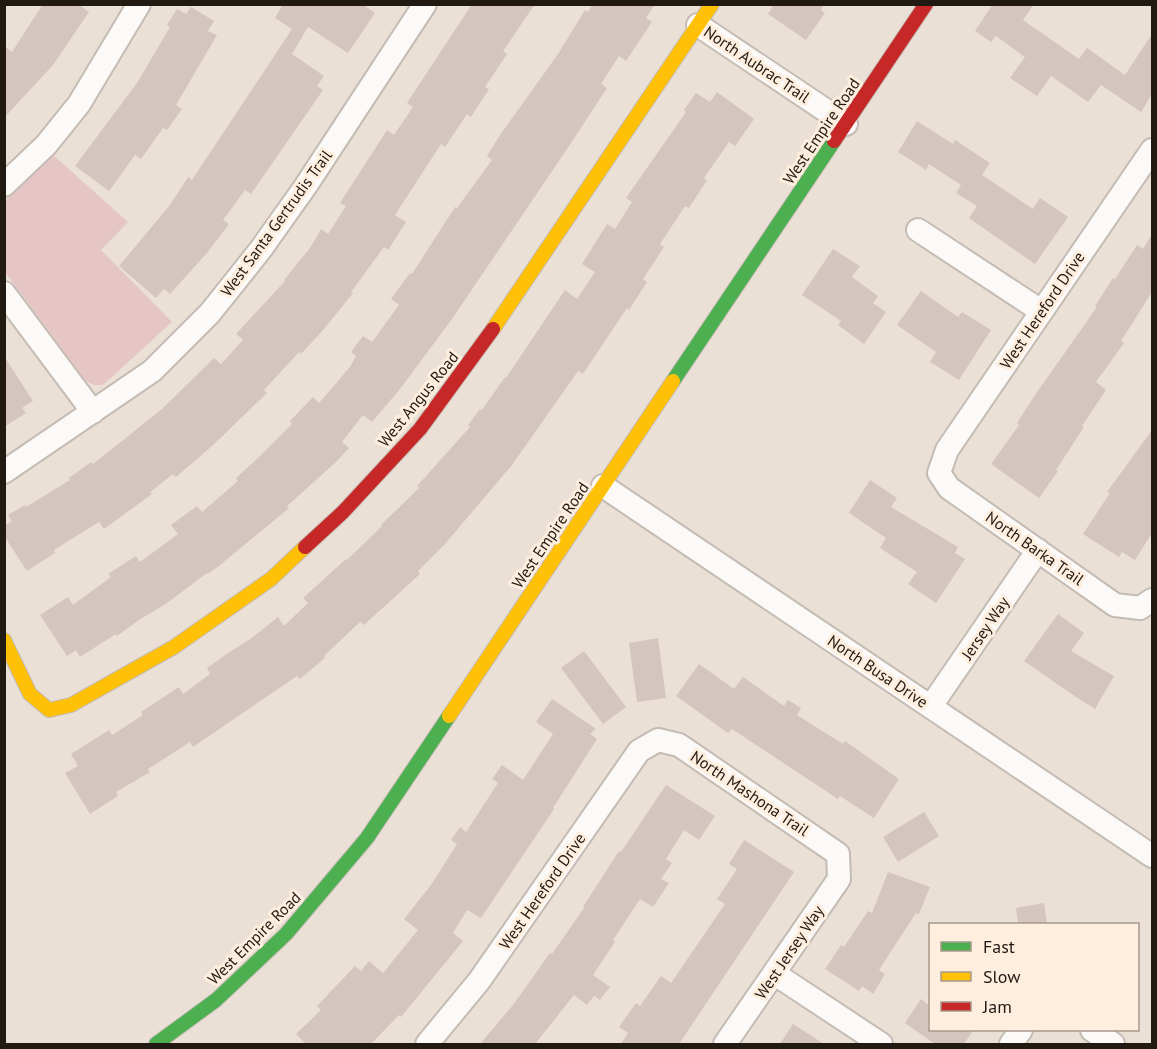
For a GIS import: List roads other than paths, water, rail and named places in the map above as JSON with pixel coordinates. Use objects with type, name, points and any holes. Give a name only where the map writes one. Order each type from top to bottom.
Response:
[{"type":"street","points":[[4,185],[46,145],[79,104],[139,4]]},
{"type":"street","name":"West Santa Gertrudis Trail","points":[[4,472],[152,371],[210,313],[261,249],[305,187],[425,4]]},
{"type":"street","name":"West Angus Road","points":[[4,640],[30,694],[49,710],[71,705],[174,647],[271,579],[343,512],[420,429],[483,344],[712,4]]},
{"type":"street","name":"West Empire Road","points":[[156,1044],[216,1000],[286,934],[367,838],[926,4]]},
{"type":"street","name":"North Aubrac Trail","points":[[698,25],[846,124]]},
{"type":"street","name":"West Hereford Drive","points":[[939,473],[947,450],[1152,150]]},
{"type":"street","points":[[918,230],[1041,311]]},
{"type":"street","points":[[4,293],[93,412]]},
{"type":"street","name":"North Barka Trail","points":[[939,473],[949,488],[1115,605],[1146,604]]},
{"type":"street","name":"North Busa Drive","points":[[603,486],[1152,856]]},
{"type":"street","name":"Jersey Way","points":[[931,706],[1038,550]]},
{"type":"street","name":"West Hereford Drive","points":[[428,1044],[479,981],[639,751],[658,740]]},
{"type":"street","name":"North Mashona Trail","points":[[658,740],[679,746],[838,854]]},
{"type":"street","name":"West Jersey Way","points":[[725,1044],[839,879],[838,854]]},
{"type":"street","points":[[774,974],[881,1044]]},
{"type":"street","points":[[1011,1044],[1020,1031]]},
{"type":"street","points":[[1095,1031],[1113,1044]]}]
